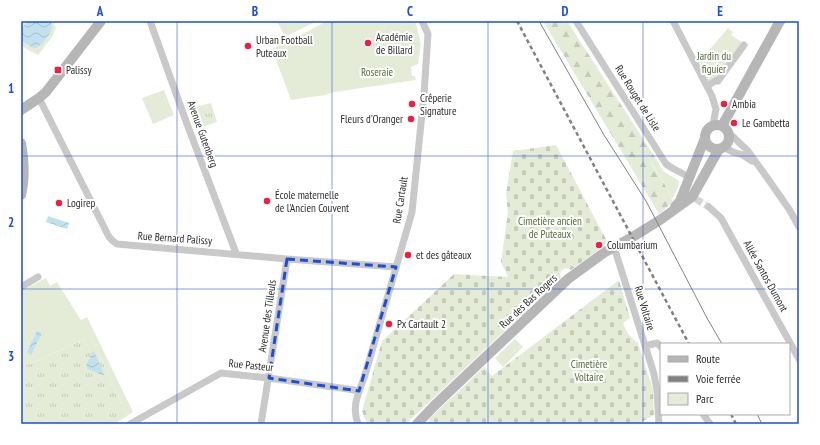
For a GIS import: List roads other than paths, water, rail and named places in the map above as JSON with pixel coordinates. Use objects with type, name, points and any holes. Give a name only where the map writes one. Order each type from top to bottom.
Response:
[{"type":"street","points":[[21,110],[39,98],[53,84],[101,21]]},
{"type":"street","name":"Avenue Gutenberg","points":[[150,21],[236,253]]},
{"type":"street","name":"Rue Cartault","points":[[358,424],[355,409],[359,391],[365,375],[412,212],[424,94],[428,34],[422,21]]},
{"type":"street","name":"Rue Rouget de Lisle","points":[[576,21],[666,164],[689,177]]},
{"type":"street","points":[[673,21],[712,96],[721,128],[728,139],[726,144],[721,148]]},
{"type":"street","points":[[721,128],[780,21]]},
{"type":"street","points":[[707,86],[717,80],[718,81],[744,45]]},
{"type":"street","name":"Rue Bernard Palissy","points":[[39,98],[109,237],[117,244],[236,253],[286,259],[397,265]]},
{"type":"street","points":[[768,179],[750,159],[743,154],[711,147],[706,142],[705,138],[706,131],[710,126],[721,128],[748,151],[768,179],[789,209],[799,227]]},
{"type":"street","name":"Rue des Bas Rogers","points":[[670,213],[680,201],[705,138]]},
{"type":"street","points":[[21,143],[24,168],[23,188],[21,195]]},
{"type":"street","name":"Rue des Bas Rogers","points":[[417,424],[568,280],[605,252],[634,236],[694,198],[721,148]]},
{"type":"street","name":"Allée Santos Dumont","points":[[709,207],[721,218],[799,359]]},
{"type":"street","name":"Rue Voltaire","points":[[614,247],[655,380],[659,424]]},
{"type":"street","name":"Avenue des Tilleuls","points":[[261,424],[286,259]]},
{"type":"street","points":[[21,287],[38,277]]},
{"type":"street","points":[[645,346],[657,343],[660,345]]},
{"type":"street","name":"Rue Pasteur","points":[[130,424],[221,373],[269,378],[359,391]]},
{"type":"street","points":[[704,415],[710,424]]},
{"type":"water","points":[[29,21],[51,21],[50,33],[42,44],[35,48],[29,46],[21,39],[21,28]]},
{"type":"water","points":[[48,216],[69,223],[67,229],[46,222]]},
{"type":"water","points":[[37,331],[42,333],[31,355],[27,352]]},
{"type":"water","points":[[93,351],[104,375],[88,369],[86,366]]},
{"type":"tunnel","points":[[696,199],[709,207]]},
{"type":"tram line","points":[[539,21],[604,135],[646,201],[721,343]]},
{"type":"tram line","points":[[758,415],[762,424]]},
{"type":"railway","points":[[517,21],[688,343]]},
{"type":"railway","points":[[732,415],[736,424]]},
{"type":"place","name":"Académie de Billard","points":[[368,43]]},
{"type":"place","name":"Urban Football Puteaux","points":[[248,46]]},
{"type":"place","name":"Palissy","points":[[58,70]]},
{"type":"place","name":"Crêperie Signature","points":[[412,104]]},
{"type":"place","name":"Ambia","points":[[724,104]]},
{"type":"place","name":"Fleurs d'Oranger","points":[[411,119]]},
{"type":"place","name":"Le Gambetta","points":[[734,123]]},
{"type":"place","name":"École maternelle de l'Ancien Couvent","points":[[267,201]]},
{"type":"place","name":"Logirep","points":[[59,203]]},
{"type":"place","name":"Columbarium","points":[[599,245]]},
{"type":"place","name":"et des gâteaux","points":[[408,255]]},
{"type":"place","name":"Px Cartault 2","points":[[389,324]]},
{"type":"park label","name":"Jardin du figuier","points":[[714,62]]},
{"type":"park label","name":"Roseraie","points":[[377,72]]},
{"type":"park label","name":"Cimetière ancien de Puteaux","points":[[550,227]]},
{"type":"park label","name":"Cimetière Voltaire","points":[[589,370]]}]
